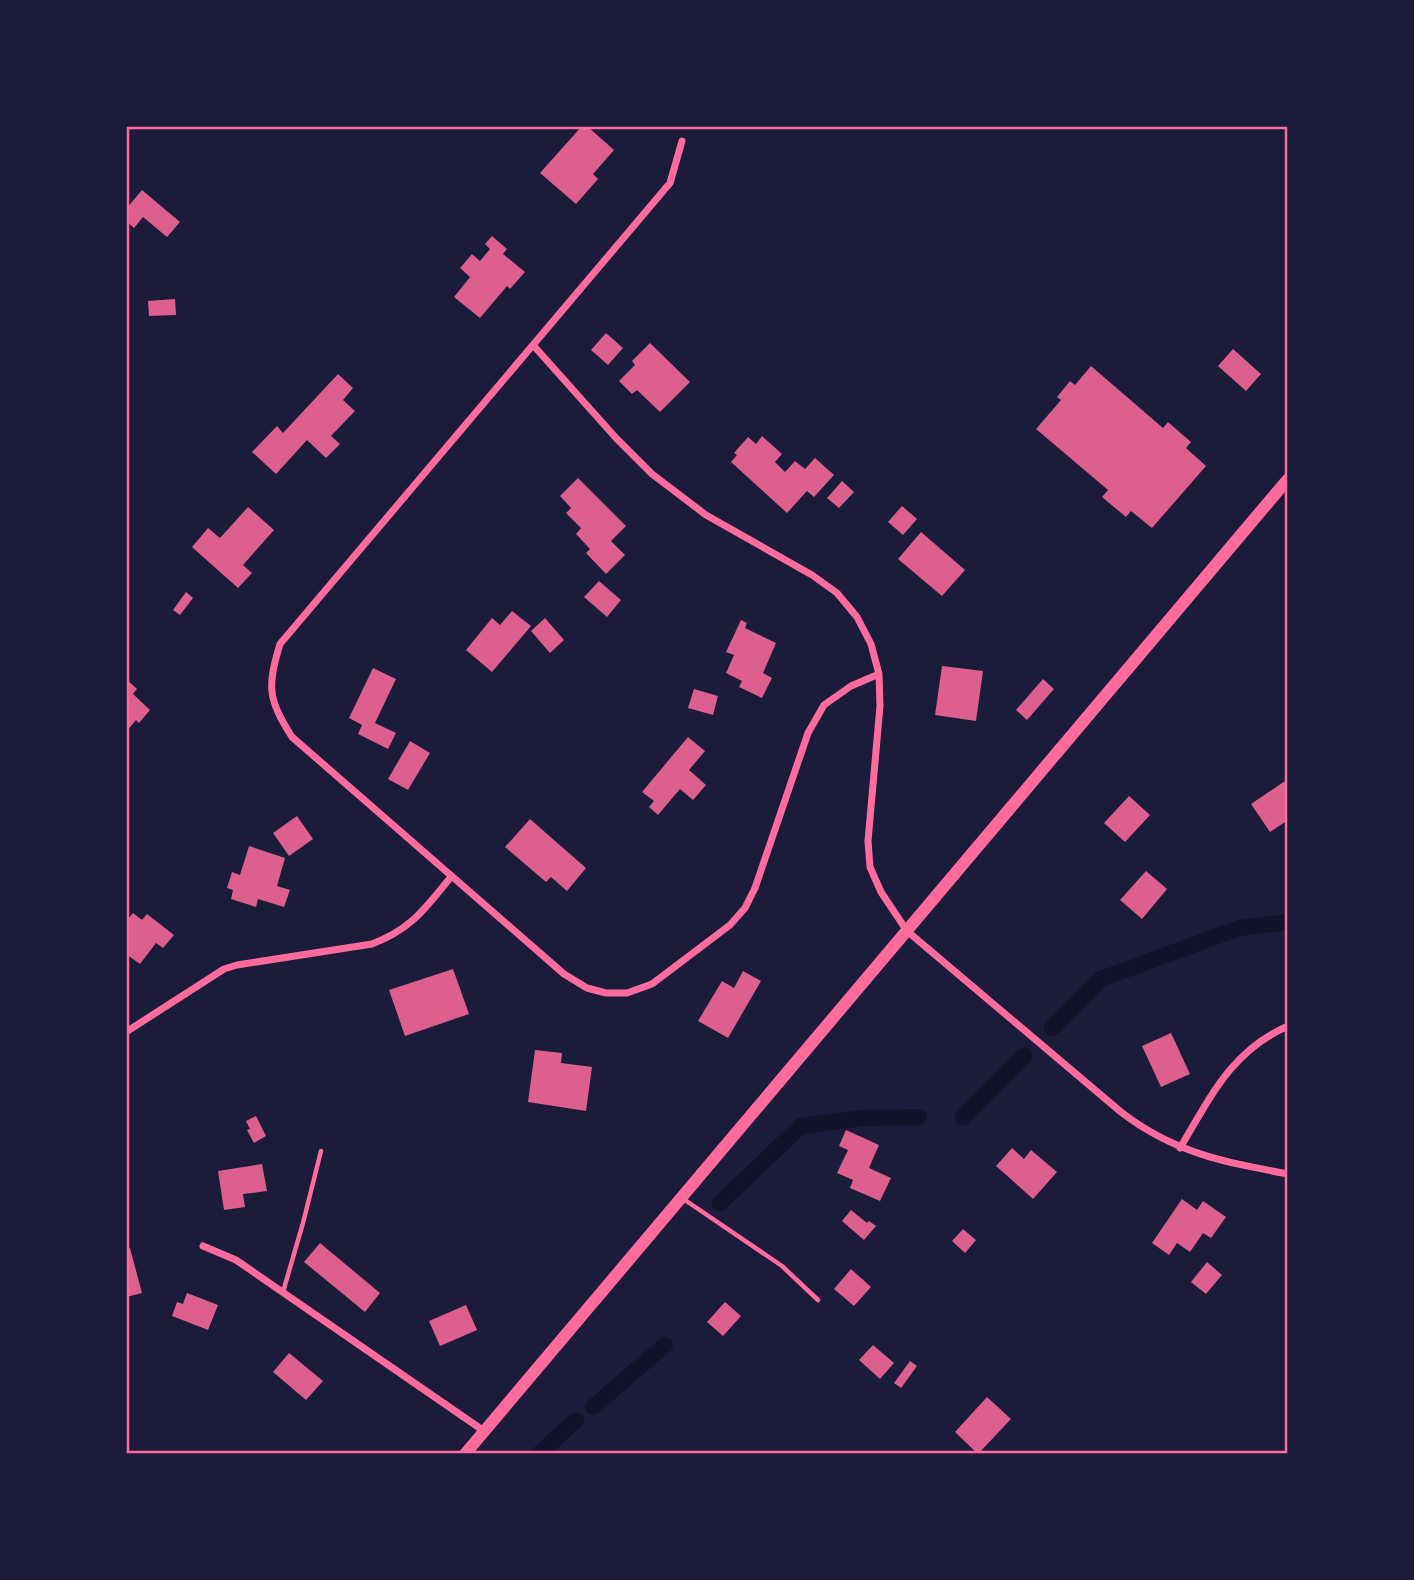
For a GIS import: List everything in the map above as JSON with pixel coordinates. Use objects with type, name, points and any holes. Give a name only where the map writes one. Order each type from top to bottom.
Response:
[{"type":"main road","points":[[465,1454],[1288,479]]},
{"type":"street","points":[[682,141],[670,183],[280,645],[271,673],[276,710],[292,737],[564,975],[587,988],[606,993],[627,993],[652,984],[730,925],[745,908],[755,888],[808,733],[824,705],[851,686],[879,674]]},
{"type":"street","points":[[533,345],[616,438],[660,481],[706,514],[812,575],[837,593],[857,617],[867,635],[879,674],[880,706],[868,841],[870,867],[881,892],[906,931],[1148,1132],[1180,1148],[1227,1163],[1288,1174]]},
{"type":"street","points":[[126,1032],[225,969],[372,944],[392,936],[411,924],[452,877]]},
{"type":"street","points":[[1180,1148],[1230,1068],[1255,1044],[1288,1026]]},
{"type":"street","points":[[203,1246],[236,1260],[484,1431]]},
{"type":"lane","points":[[283,1292],[321,1151]]},
{"type":"lane","points":[[682,1197],[782,1266],[818,1300]]},
{"type":"building","points":[[582,126],[587,126],[614,150],[593,174],[598,179],[576,204],[540,173]]},
{"type":"building","points":[[142,190],[180,222],[167,237],[143,217],[134,228],[126,221],[126,209]]},
{"type":"building","points":[[492,236],[507,249],[503,254],[525,272],[510,289],[507,286],[480,318],[454,297],[470,277],[460,268],[472,254],[480,261],[490,249],[485,244]]},
{"type":"building","points":[[175,299],[176,315],[149,316],[148,301]]},
{"type":"building","points":[[606,333],[623,348],[608,365],[591,350]]},
{"type":"building","points":[[650,343],[690,382],[660,412],[637,390],[632,394],[619,381],[635,365],[632,361]]},
{"type":"building","points":[[1233,349],[1261,374],[1246,391],[1218,366]]},
{"type":"building","points":[[1091,366],[1163,428],[1168,422],[1191,442],[1186,448],[1206,466],[1152,528],[1131,511],[1126,517],[1102,497],[1108,490],[1036,429],[1061,400],[1057,397],[1070,381],[1075,385]]},
{"type":"building","points":[[338,374],[353,388],[343,400],[355,411],[331,436],[340,444],[326,458],[307,440],[276,474],[252,452],[277,426],[283,433]]},
{"type":"building","points":[[762,436],[782,454],[775,462],[785,472],[795,461],[805,469],[815,458],[834,475],[814,497],[807,491],[787,513],[731,462],[737,455],[734,453],[748,437],[756,444]]},
{"type":"building","points":[[578,478],[626,526],[611,541],[625,555],[606,574],[586,553],[590,549],[576,534],[581,528],[566,513],[571,508],[560,496]]},
{"type":"building","points":[[842,481],[854,492],[839,508],[827,498]]},
{"type":"building","points":[[902,506],[917,519],[903,535],[888,522]]},
{"type":"building","points":[[248,507],[274,530],[243,565],[252,573],[238,588],[192,547],[208,528],[220,538]]},
{"type":"building","points":[[921,532],[965,570],[942,596],[898,559]]},
{"type":"building","points":[[599,581],[621,600],[607,617],[584,597]]},
{"type":"building","points":[[186,592],[193,598],[180,615],[173,610]]},
{"type":"building","points":[[512,611],[531,626],[492,672],[466,650],[492,618],[500,625]]},
{"type":"building","points":[[545,618],[564,640],[550,653],[531,631]]},
{"type":"building","points":[[741,620],[747,623],[745,628],[776,643],[763,673],[772,678],[762,698],[739,687],[742,681],[726,673],[734,655],[726,652]]},
{"type":"building","points":[[942,666],[983,671],[976,721],[935,715]]},
{"type":"building","points":[[373,668],[396,679],[375,723],[396,733],[388,749],[358,734],[362,725],[349,718]]},
{"type":"building","points":[[126,679],[137,689],[133,694],[150,710],[139,723],[136,720],[126,732]]},
{"type":"building","points":[[1043,679],[1054,689],[1027,720],[1016,710]]},
{"type":"building","points":[[694,689],[718,696],[713,715],[688,708]]},
{"type":"building","points":[[688,737],[705,751],[689,770],[706,785],[693,800],[680,789],[658,815],[649,807],[654,801],[642,792]]},
{"type":"building","points":[[410,741],[430,753],[408,790],[388,779]]},
{"type":"building","points":[[1288,779],[1288,820],[1270,832],[1251,804]]},
{"type":"building","points":[[1129,796],[1150,815],[1125,842],[1104,823]]},
{"type":"building","points":[[297,816],[313,839],[289,856],[273,833]]},
{"type":"building","points":[[530,819],[586,868],[567,891],[551,877],[546,882],[505,847]]},
{"type":"building","points":[[249,846],[285,858],[277,886],[290,890],[284,907],[258,899],[256,907],[231,899],[233,890],[227,888],[232,872],[240,875]]},
{"type":"building","points":[[1146,871],[1167,889],[1142,919],[1120,900]]},
{"type":"building","points":[[133,913],[142,920],[147,914],[174,935],[163,948],[156,943],[140,964],[126,954],[126,922]]},
{"type":"building","points":[[453,969],[469,1014],[405,1036],[389,990]]},
{"type":"building","points":[[743,971],[761,981],[728,1038],[698,1021],[722,981],[734,988]]},
{"type":"building","points":[[1171,1033],[1190,1074],[1161,1087],[1142,1046]]},
{"type":"building","points":[[535,1050],[562,1053],[561,1063],[592,1067],[586,1111],[528,1102]]},
{"type":"building","points":[[256,1116],[266,1136],[254,1143],[247,1130],[250,1129],[246,1121]]},
{"type":"building","points":[[846,1130],[879,1145],[869,1168],[891,1178],[880,1201],[850,1188],[853,1180],[837,1173],[848,1150],[839,1146]]},
{"type":"building","points":[[1012,1148],[1024,1159],[1031,1150],[1057,1172],[1033,1199],[996,1166]]},
{"type":"building","points":[[262,1164],[267,1191],[243,1194],[245,1207],[224,1210],[218,1171]]},
{"type":"building","points":[[1182,1199],[1197,1210],[1203,1201],[1226,1217],[1211,1238],[1203,1233],[1190,1252],[1177,1243],[1169,1255],[1152,1243]]},
{"type":"building","points":[[851,1210],[867,1223],[869,1221],[876,1226],[864,1240],[842,1221]]},
{"type":"building","points":[[963,1229],[976,1240],[965,1253],[952,1241]]},
{"type":"building","points":[[320,1243],[380,1293],[365,1312],[304,1262]]},
{"type":"building","points":[[130,1248],[142,1293],[126,1297],[126,1249]]},
{"type":"building","points":[[1207,1262],[1222,1275],[1206,1294],[1191,1282]]},
{"type":"building","points":[[851,1269],[871,1287],[854,1306],[834,1289]]},
{"type":"building","points":[[187,1293],[218,1305],[208,1330],[172,1316],[177,1302],[183,1304]]},
{"type":"building","points":[[725,1302],[741,1316],[723,1336],[707,1322]]},
{"type":"building","points":[[466,1305],[477,1330],[440,1346],[429,1321]]},
{"type":"building","points":[[873,1345],[894,1363],[880,1379],[859,1360]]},
{"type":"building","points":[[289,1353],[323,1381],[306,1400],[273,1372]]},
{"type":"building","points":[[910,1361],[917,1366],[901,1388],[894,1383]]},
{"type":"building","points":[[987,1397],[1011,1419],[978,1454],[955,1432]]},
{"type":"waterway","points":[[1052,1028],[1101,979],[1239,928],[1288,922]]},
{"type":"waterway","points":[[963,1117],[1024,1056]]},
{"type":"waterway","points":[[720,1203],[801,1126],[862,1118],[919,1117]]},
{"type":"waterway","points":[[593,1407],[665,1345]]},
{"type":"waterway","points":[[539,1454],[576,1420]]}]
